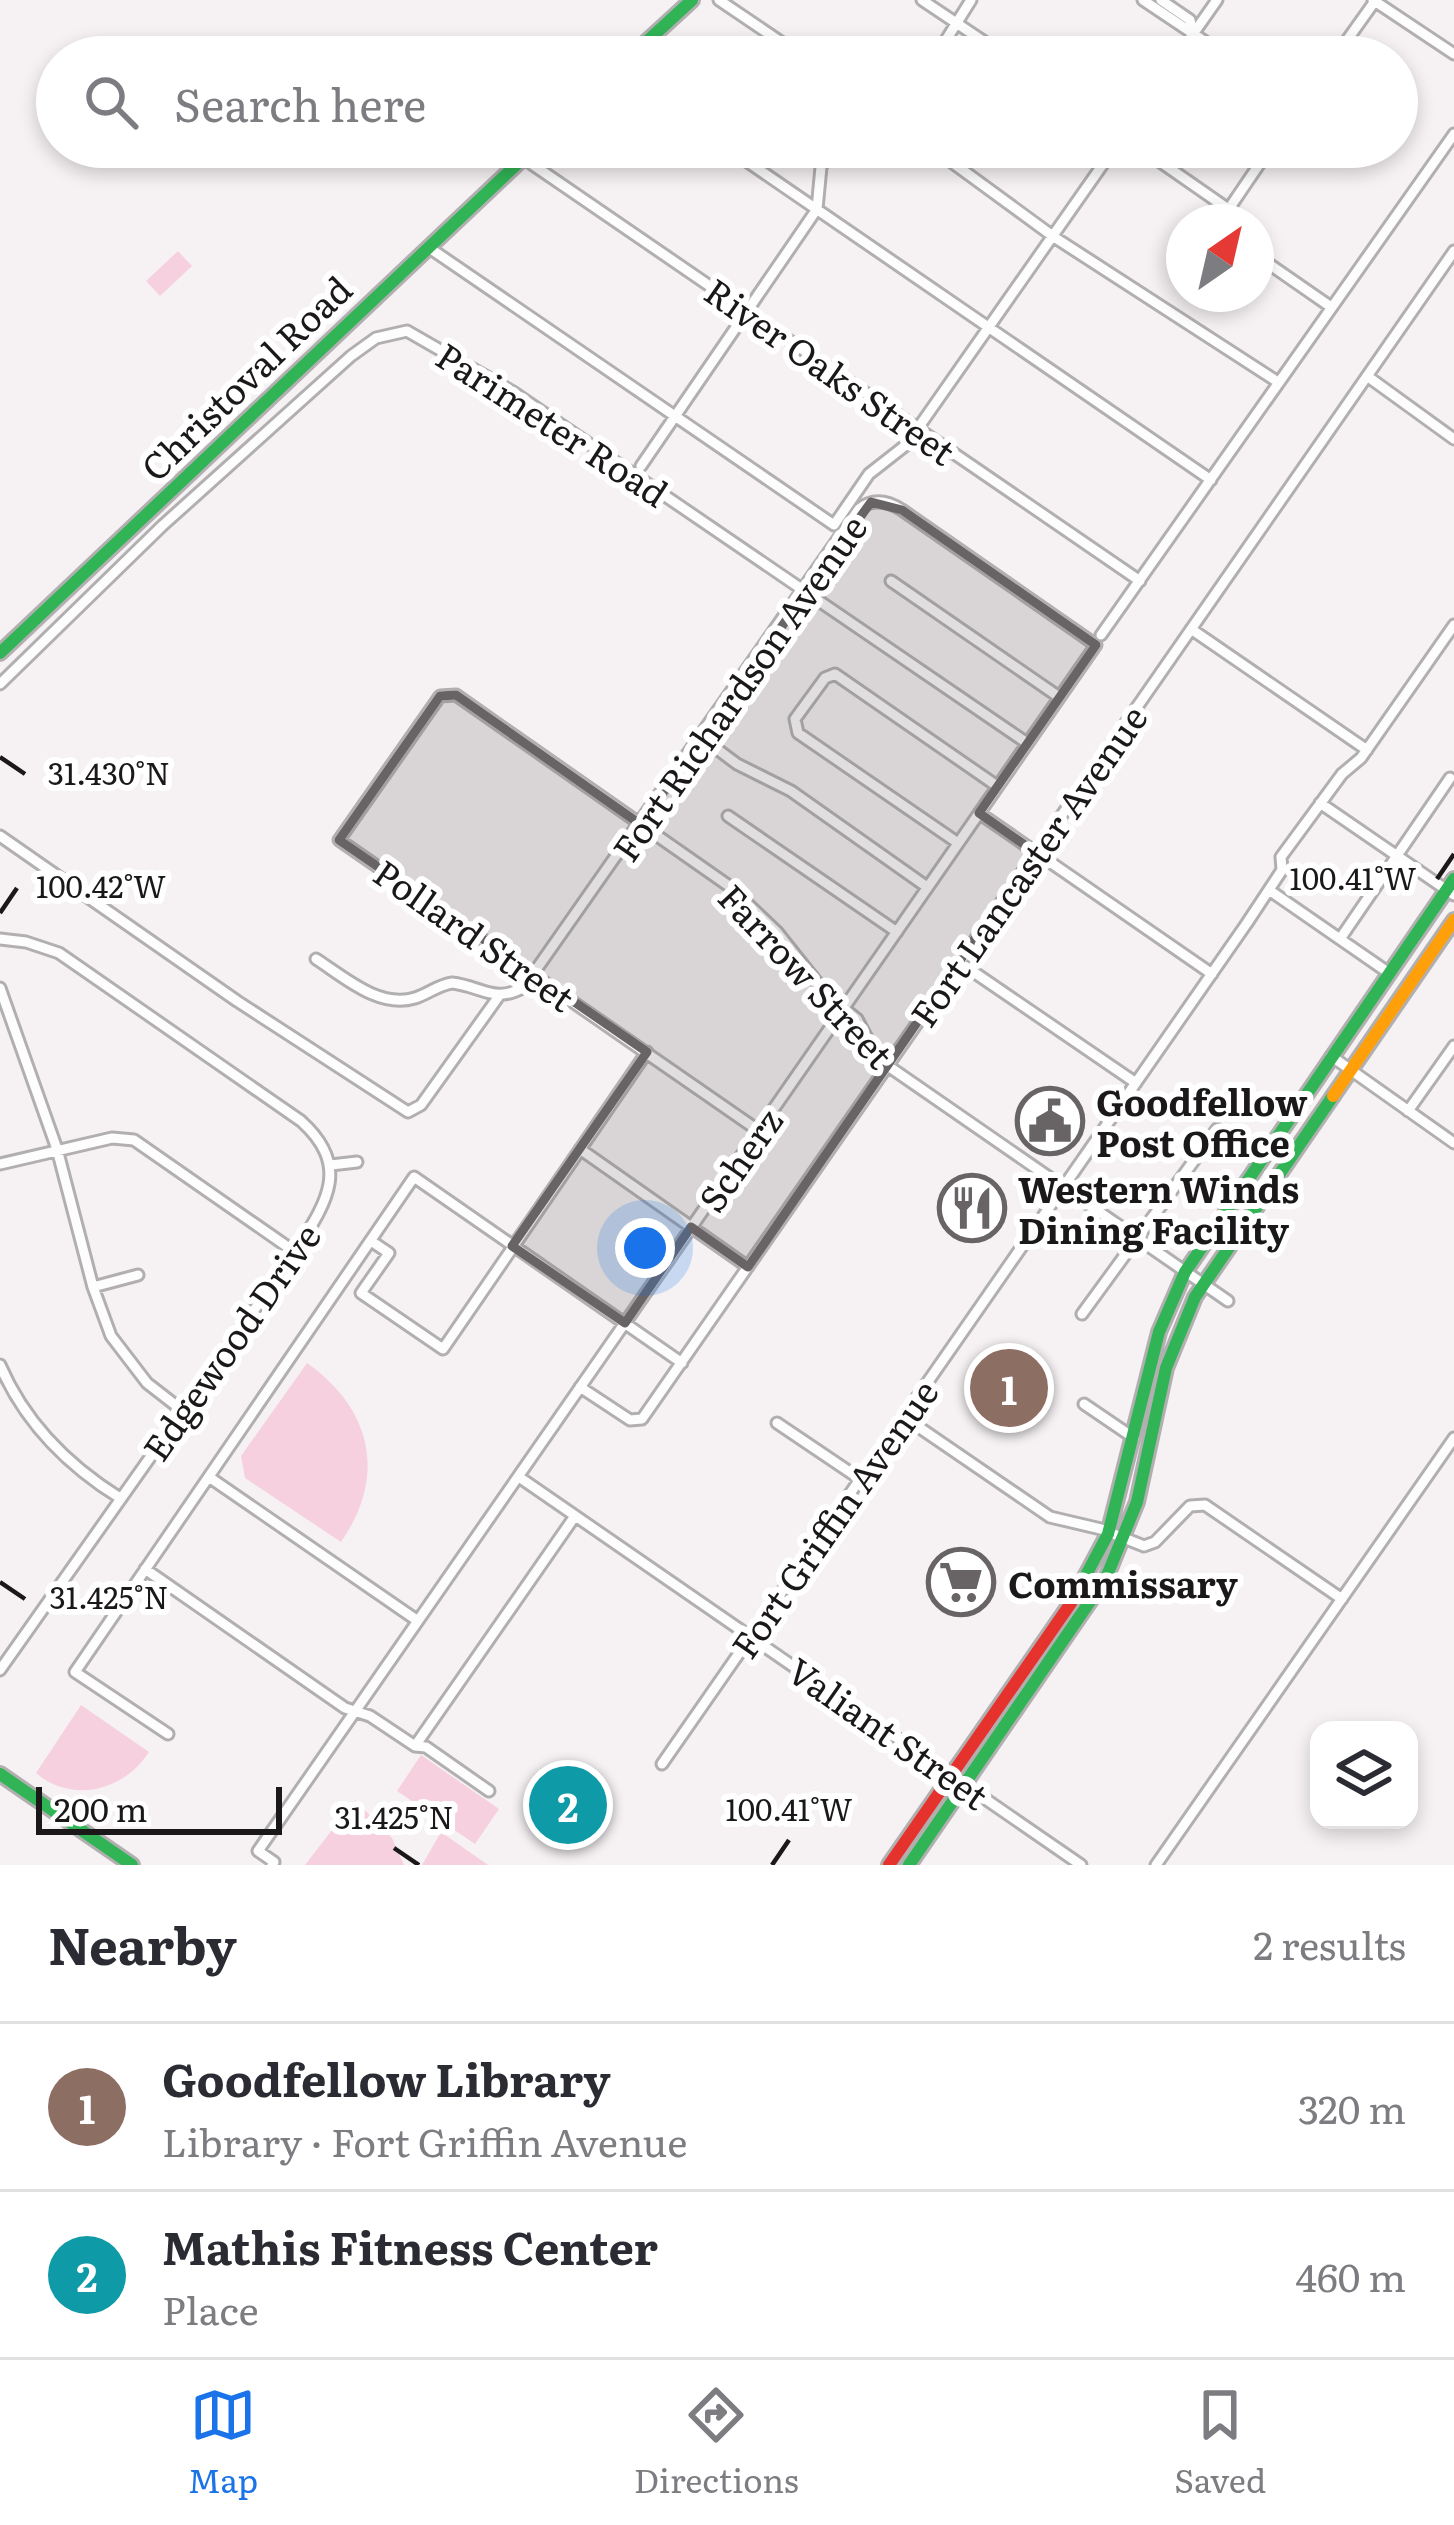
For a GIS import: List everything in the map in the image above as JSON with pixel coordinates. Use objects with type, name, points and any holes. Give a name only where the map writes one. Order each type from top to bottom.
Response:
[{"type":"street","points":[[653,36],[692,0]]},
{"type":"street","points":[[719,0],[772,36]]},
{"type":"street","points":[[922,0],[976,36]]},
{"type":"street","points":[[948,36],[971,0]]},
{"type":"street","points":[[1144,0],[1196,36]]},
{"type":"street","points":[[1161,0],[1190,20],[1193,34]]},
{"type":"street","points":[[1193,34],[1217,0]]},
{"type":"street","points":[[1349,36],[1374,0],[1454,54]]},
{"type":"street","name":"Scherz","points":[[272,1865],[258,1851],[1454,134]]},
{"type":"street","name":"Christoval Road","points":[[0,653],[512,168]]},
{"type":"street","name":"River Oaks Street","points":[[538,168],[1140,581]]},
{"type":"street","points":[[757,168],[1211,480]]},
{"type":"street","points":[[640,466],[817,209],[821,168]]},
{"type":"street","points":[[960,168],[1054,237],[1278,382]]},
{"type":"street","points":[[428,247],[834,524],[869,474],[906,445],[1101,168]]},
{"type":"street","points":[[1169,168],[1221,204]]},
{"type":"street","points":[[1231,204],[1256,168]]},
{"type":"street","name":"Fort Lancaster Avenue","points":[[580,1387],[638,1422],[1454,251]]},
{"type":"street","points":[[1274,267],[1331,307]]},
{"type":"street","name":"Parimeter Road","points":[[0,684],[162,526],[351,356],[376,338],[398,331],[418,334],[484,373],[1027,743]]},
{"type":"street","points":[[1366,376],[1454,439]]},
{"type":"street","name":"Fort Richardson Avenue","points":[[535,975],[859,509],[871,502],[886,503],[1098,640]]},
{"type":"street","points":[[891,581],[1059,697]]},
{"type":"street","name":"Fort Griffin Avenue","points":[[662,1764],[1212,974],[1282,870],[1281,857],[1367,750],[1454,625]]},
{"type":"street","points":[[1191,629],[1367,750]]},
{"type":"street","points":[[958,843],[798,733],[795,719],[825,678],[835,674],[997,786]]},
{"type":"street","name":"Farrow Street","points":[[444,694],[456,695],[745,901],[791,948],[822,989],[861,1024],[874,1054],[888,1066],[1228,1301]]},
{"type":"street","name":"Pollard Street","points":[[444,694],[339,840],[759,1130]]},
{"type":"street","points":[[701,737],[737,764],[791,791],[927,887]]},
{"type":"street","points":[[1340,939],[1450,778]]},
{"type":"street","points":[[889,1865],[1084,1584],[1110,1533],[1160,1332],[1184,1272],[1330,1056],[1452,888],[1320,803]]},
{"type":"street","points":[[979,813],[1212,974]]},
{"type":"street","points":[[728,816],[897,932]]},
{"type":"street","points":[[0,836],[407,1112],[421,1105],[499,997]]},
{"type":"street","points":[[1269,890],[1389,973]]},
{"type":"street","points":[[909,1865],[1087,1609],[1124,1540],[1170,1355],[1188,1310],[1454,920]]},
{"type":"street","points":[[0,939],[59,953],[301,1121],[316,1135],[332,1165],[357,1162]]},
{"type":"street","points":[[316,958],[362,989],[401,1000],[452,982],[499,997],[519,991],[535,975]]},
{"type":"street","points":[[959,962],[1136,1082]]},
{"type":"street","points":[[0,988],[57,1149],[110,1336],[147,1382],[183,1411]]},
{"type":"street","points":[[401,1000],[404,1017]]},
{"type":"street","points":[[1408,1111],[1454,1046]]},
{"type":"street","points":[[371,1241],[389,1253],[361,1294],[442,1349],[647,1052]]},
{"type":"street","points":[[1330,1056],[1454,1143]]},
{"type":"street","points":[[1082,1314],[1217,1130],[1280,1172]]},
{"type":"street","points":[[0,1164],[112,1138],[134,1140],[295,1252]]},
{"type":"street","points":[[580,1149],[748,1267]]},
{"type":"street","name":"Edgewood Drive","points":[[0,1670],[295,1252],[326,1204],[332,1165]]},
{"type":"street","points":[[169,1734],[75,1672],[414,1178],[682,1363]]},
{"type":"street","points":[[93,1287],[138,1275]]},
{"type":"street","points":[[0,1365],[48,1443],[85,1476],[120,1498]]},
{"type":"street","points":[[1084,1404],[1149,1448]]},
{"type":"street","points":[[904,1417],[1050,1517],[1149,1545],[1190,1506],[1205,1504],[1342,1599]]},
{"type":"street","points":[[777,1423],[860,1479]]},
{"type":"street","points":[[1156,1865],[1454,1438]]},
{"type":"street","points":[[209,1477],[418,1621]]},
{"type":"street","name":"Valiant Street","points":[[518,1478],[1081,1865]]},
{"type":"street","points":[[415,1747],[575,1516]]},
{"type":"street","points":[[145,1569],[344,1708],[370,1715],[415,1747],[426,1747],[489,1791]]},
{"type":"street","points":[[0,1774],[132,1865]]},
{"type":"highlighted area","points":[[871,502],[902,510],[1096,645],[979,813],[1035,852],[748,1267],[691,1227],[625,1323],[512,1246],[647,1052],[339,840],[440,696],[456,695],[640,824]]},
{"type":"shaded area","points":[[178,251],[192,266],[160,296],[146,281]]},
{"type":"shaded area","points":[[307,1363],[346,1401],[366,1445],[364,1493],[341,1542],[245,1478],[241,1456]]},
{"type":"shaded area","points":[[81,1705],[149,1752],[126,1776],[97,1789],[65,1788],[36,1773]]},
{"type":"shaded area","points":[[421,1755],[499,1809],[475,1844],[397,1791]]},
{"type":"shaded area","points":[[355,1800],[392,1838],[404,1865],[305,1865]]},
{"type":"shaded area","points":[[441,1832],[488,1865],[422,1865]]},
{"type":"traffic: fast","points":[[653,36],[692,0]]},
{"type":"traffic: fast","points":[[0,653],[513,168]]},
{"type":"traffic: fast","points":[[1071,1603],[1108,1534],[1159,1332],[1185,1272],[1454,879]]},
{"type":"traffic: fast","points":[[909,1865],[1106,1578],[1137,1502],[1166,1368],[1195,1297],[1333,1096]]},
{"type":"traffic: fast","points":[[0,1774],[132,1865]]},
{"type":"traffic: slow","points":[[1333,1096],[1454,920]]},
{"type":"traffic: jam","points":[[889,1865],[1071,1603]]},
{"type":"place","name":"Goodfellow Post Office","points":[[1050,1121]]},
{"type":"place","name":"Western Winds Dining Facility","points":[[972,1208]]},
{"type":"place","name":"Goodfellow Library","points":[[1009,1388]]},
{"type":"place","name":"Commissary","points":[[961,1582]]},
{"type":"place","name":"Mathis Fitness Center","points":[[568,1805]]}]
